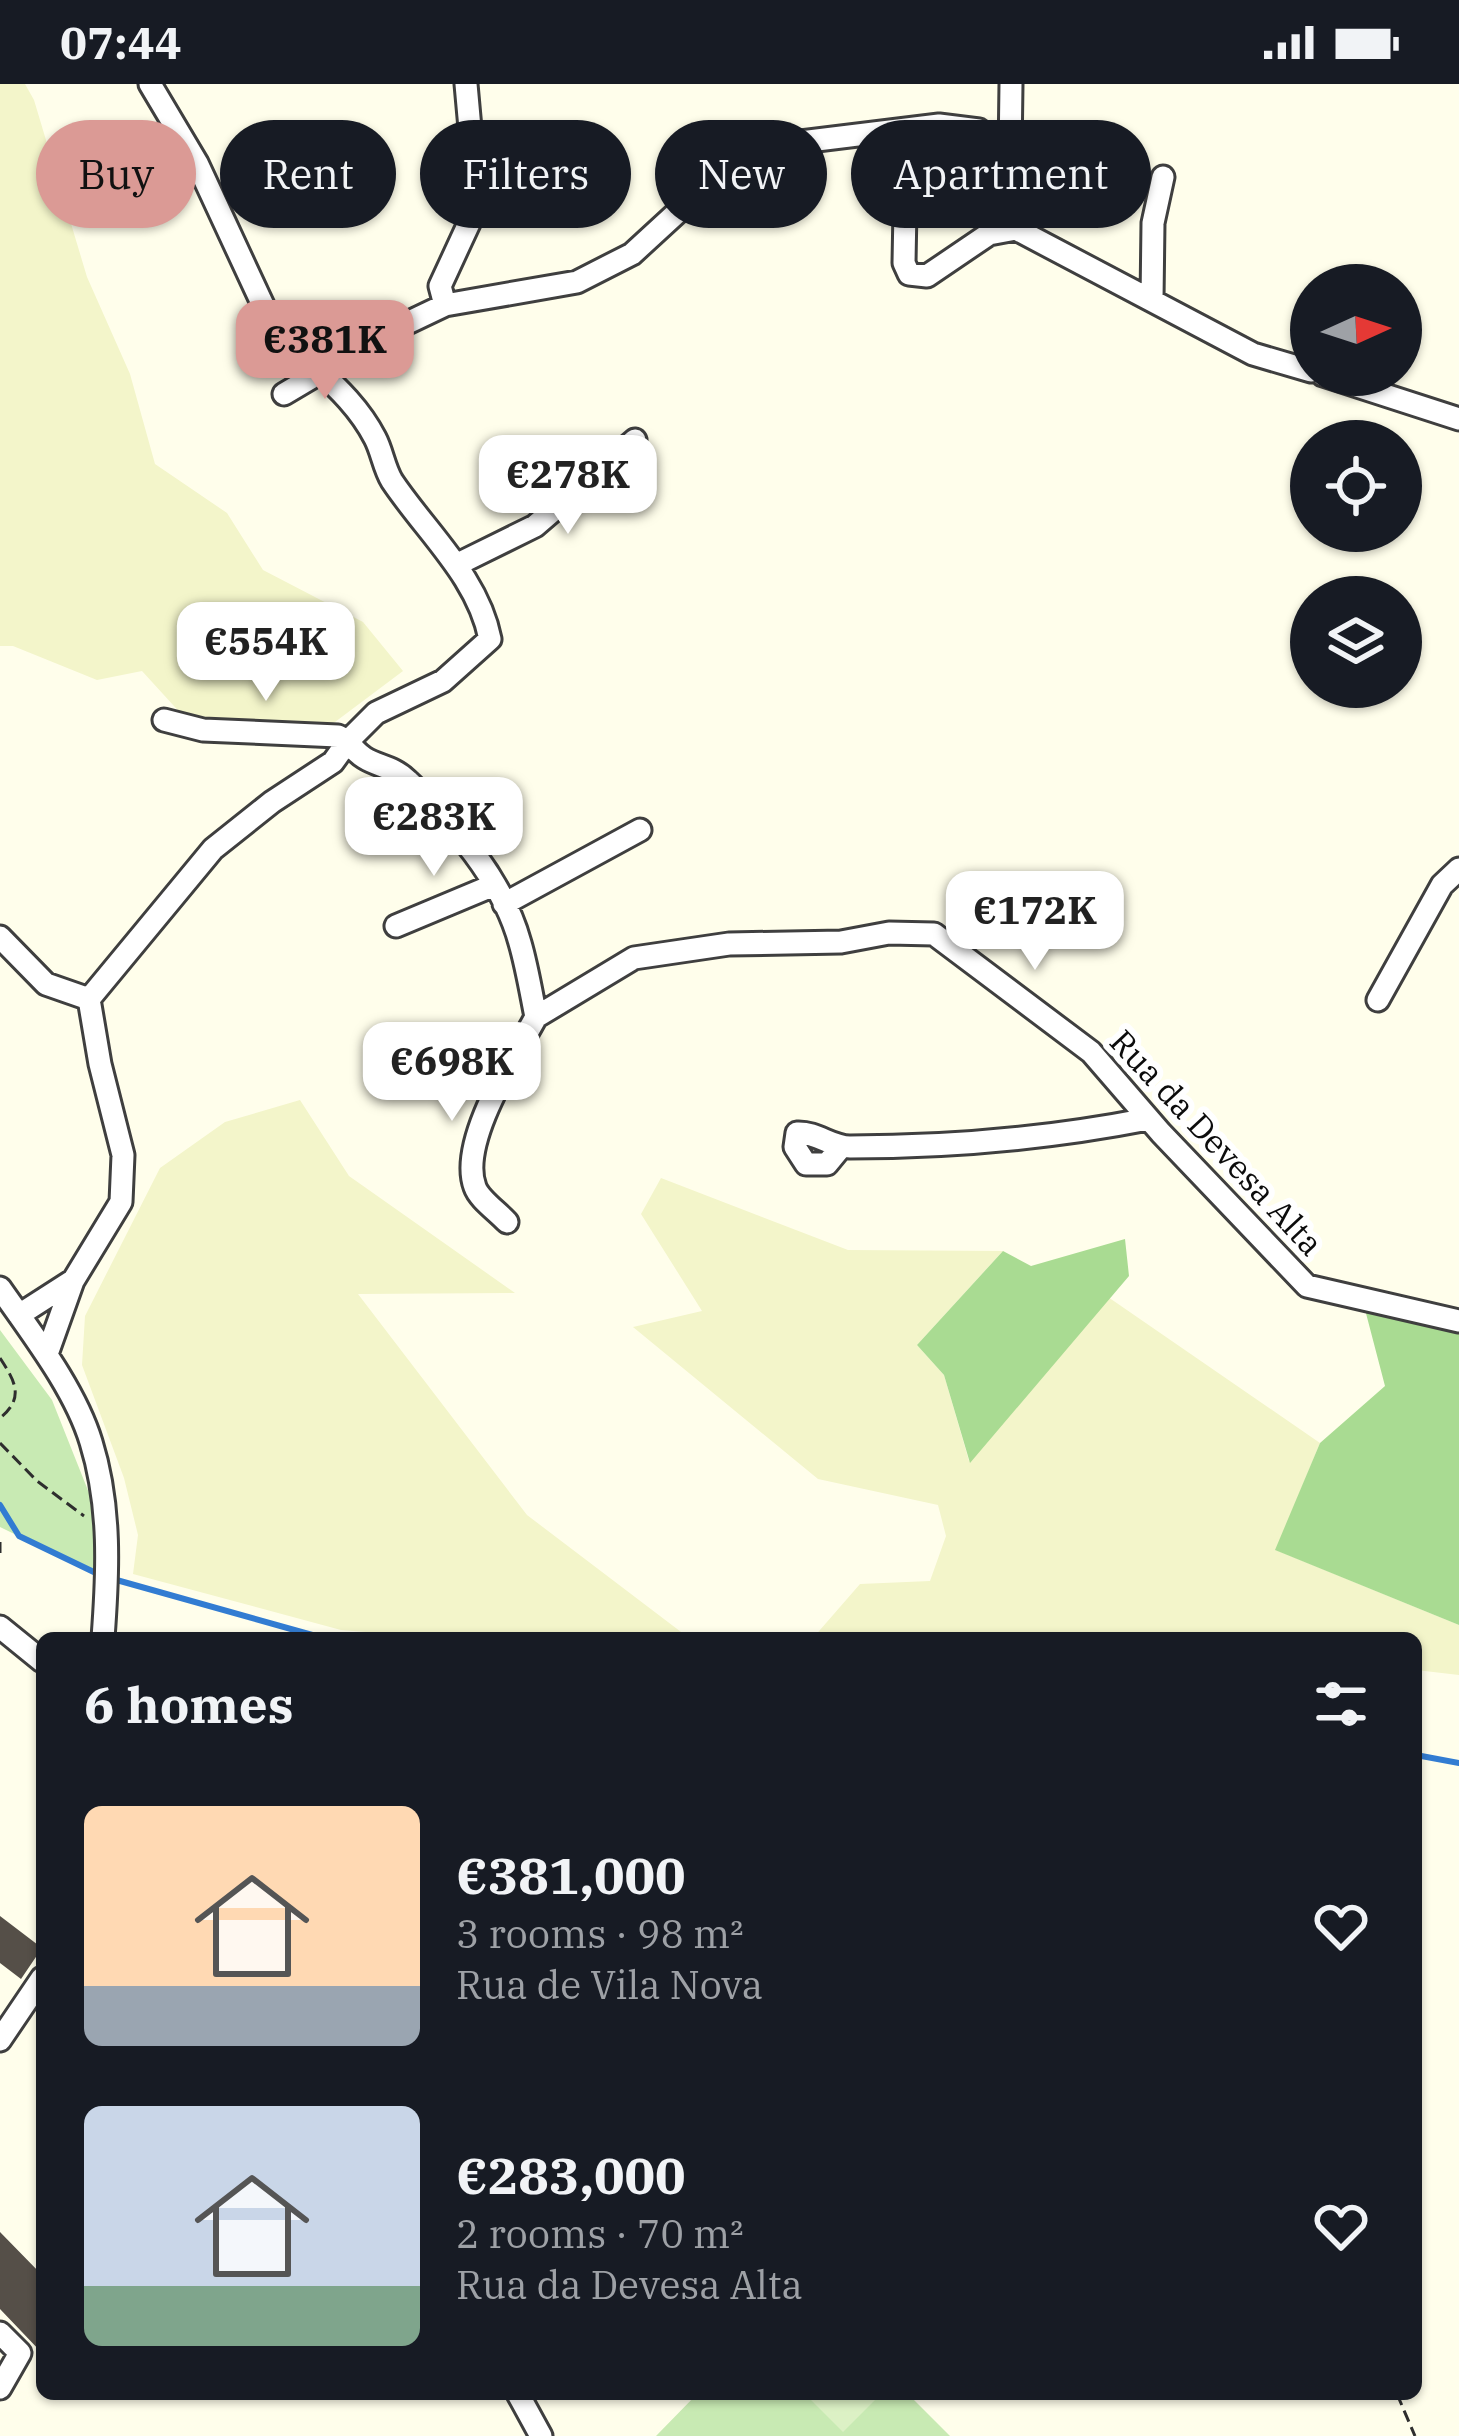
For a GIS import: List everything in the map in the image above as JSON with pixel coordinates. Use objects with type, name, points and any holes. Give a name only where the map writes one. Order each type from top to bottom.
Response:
[{"type":"street","points":[[46,1354],[73,1280],[121,1202],[123,1155],[89,999],[213,849],[333,762],[376,712],[443,681],[490,639],[487,622],[456,565],[389,477],[376,439],[348,397],[268,316],[197,163],[150,84]]},
{"type":"street","points":[[445,305],[440,286],[477,206],[466,84]]},
{"type":"street","points":[[1010,120],[1011,84]]},
{"type":"street","points":[[284,394],[310,378],[315,367],[445,305],[577,282],[632,254],[730,164],[769,146],[851,136]]},
{"type":"street","points":[[1152,300],[1153,224],[1163,177]]},
{"type":"street","points":[[905,228],[904,263],[909,274],[927,276],[989,234],[1016,229],[1252,353],[1290,365]]},
{"type":"street","points":[[1388,396],[1459,419]]},
{"type":"street","points":[[456,565],[536,526],[635,440]]},
{"type":"street","points":[[164,720],[203,730],[338,736],[348,741],[359,758],[403,775],[468,845],[520,940],[536,1017],[493,1098],[477,1138],[471,1172],[476,1192],[506,1222]]},
{"type":"street","points":[[396,926],[499,895],[640,830]]},
{"type":"street","points":[[1378,1000],[1442,885],[1459,869]]},
{"type":"street","name":"Rua da Devesa Alta","points":[[536,1017],[634,958],[729,944],[934,934],[1090,1052],[1307,1286],[1459,1321]]},
{"type":"street","points":[[0,937],[46,984],[89,999]]},
{"type":"street","points":[[842,1147],[1001,1139],[1148,1119]]},
{"type":"street","points":[[19,1315],[73,1280]]},
{"type":"street","points":[[0,1288],[46,1354],[91,1440],[107,1527],[103,1632]]},
{"type":"street","points":[[0,1627],[36,1655]]},
{"type":"street","points":[[0,2040],[9,2009],[36,1986]]},
{"type":"street","points":[[0,2333],[20,2353],[0,2388]]},
{"type":"street","points":[[521,2400],[541,2436]]},
{"type":"path","points":[[0,1358],[16,1384],[17,1398],[0,1418]]},
{"type":"path","points":[[0,1443],[77,1514],[107,1527]]},
{"type":"path","points":[[0,1542],[0,1553]]},
{"type":"path","points":[[1399,2400],[1414,2436]]},
{"type":"green space","points":[[0,84],[25,84],[40,120],[36,120],[36,228],[72,228],[87,277],[130,374],[155,464],[227,513],[263,570],[363,622],[403,671],[331,725],[184,717],[142,671],[97,680],[13,646],[0,646]]},
{"type":"green space","points":[[300,1100],[349,1176],[515,1293],[358,1294],[527,1515],[681,1632],[341,1630],[133,1574],[138,1535],[124,1478],[82,1365],[85,1316],[160,1168],[225,1122]]},
{"type":"green space","points":[[661,1178],[848,1250],[1003,1251],[917,1345],[944,1375],[969,1461],[1108,1297],[1320,1443],[1276,1550],[1459,1625],[1459,1675],[1422,1671],[1422,1632],[818,1632],[860,1584],[930,1581],[946,1536],[938,1505],[818,1479],[633,1327],[702,1311],[641,1214]]},
{"type":"green space","points":[[1125,1239],[1129,1276],[970,1463],[944,1375],[917,1345],[1003,1251],[1031,1266]]},
{"type":"green space","points":[[1362,1298],[1459,1321],[1459,1625],[1275,1550],[1320,1443],[1385,1386]]},
{"type":"green space","points":[[0,1330],[52,1400],[93,1503],[96,1574],[0,1527]]},
{"type":"green space","points":[[691,2400],[914,2400],[950,2436],[656,2436]]},
{"type":"green space","points":[[811,2400],[875,2400],[843,2432]]},
{"type":"building","points":[[0,1916],[36,1943],[36,1957],[21,1979],[0,1963]]},
{"type":"building","points":[[0,2232],[36,2269],[36,2347],[0,2309]]},
{"type":"waterway","points":[[0,1505],[19,1536],[100,1575]]},
{"type":"waterway","points":[[113,1579],[302,1632]]},
{"type":"waterway","points":[[1422,1756],[1459,1763]]}]
